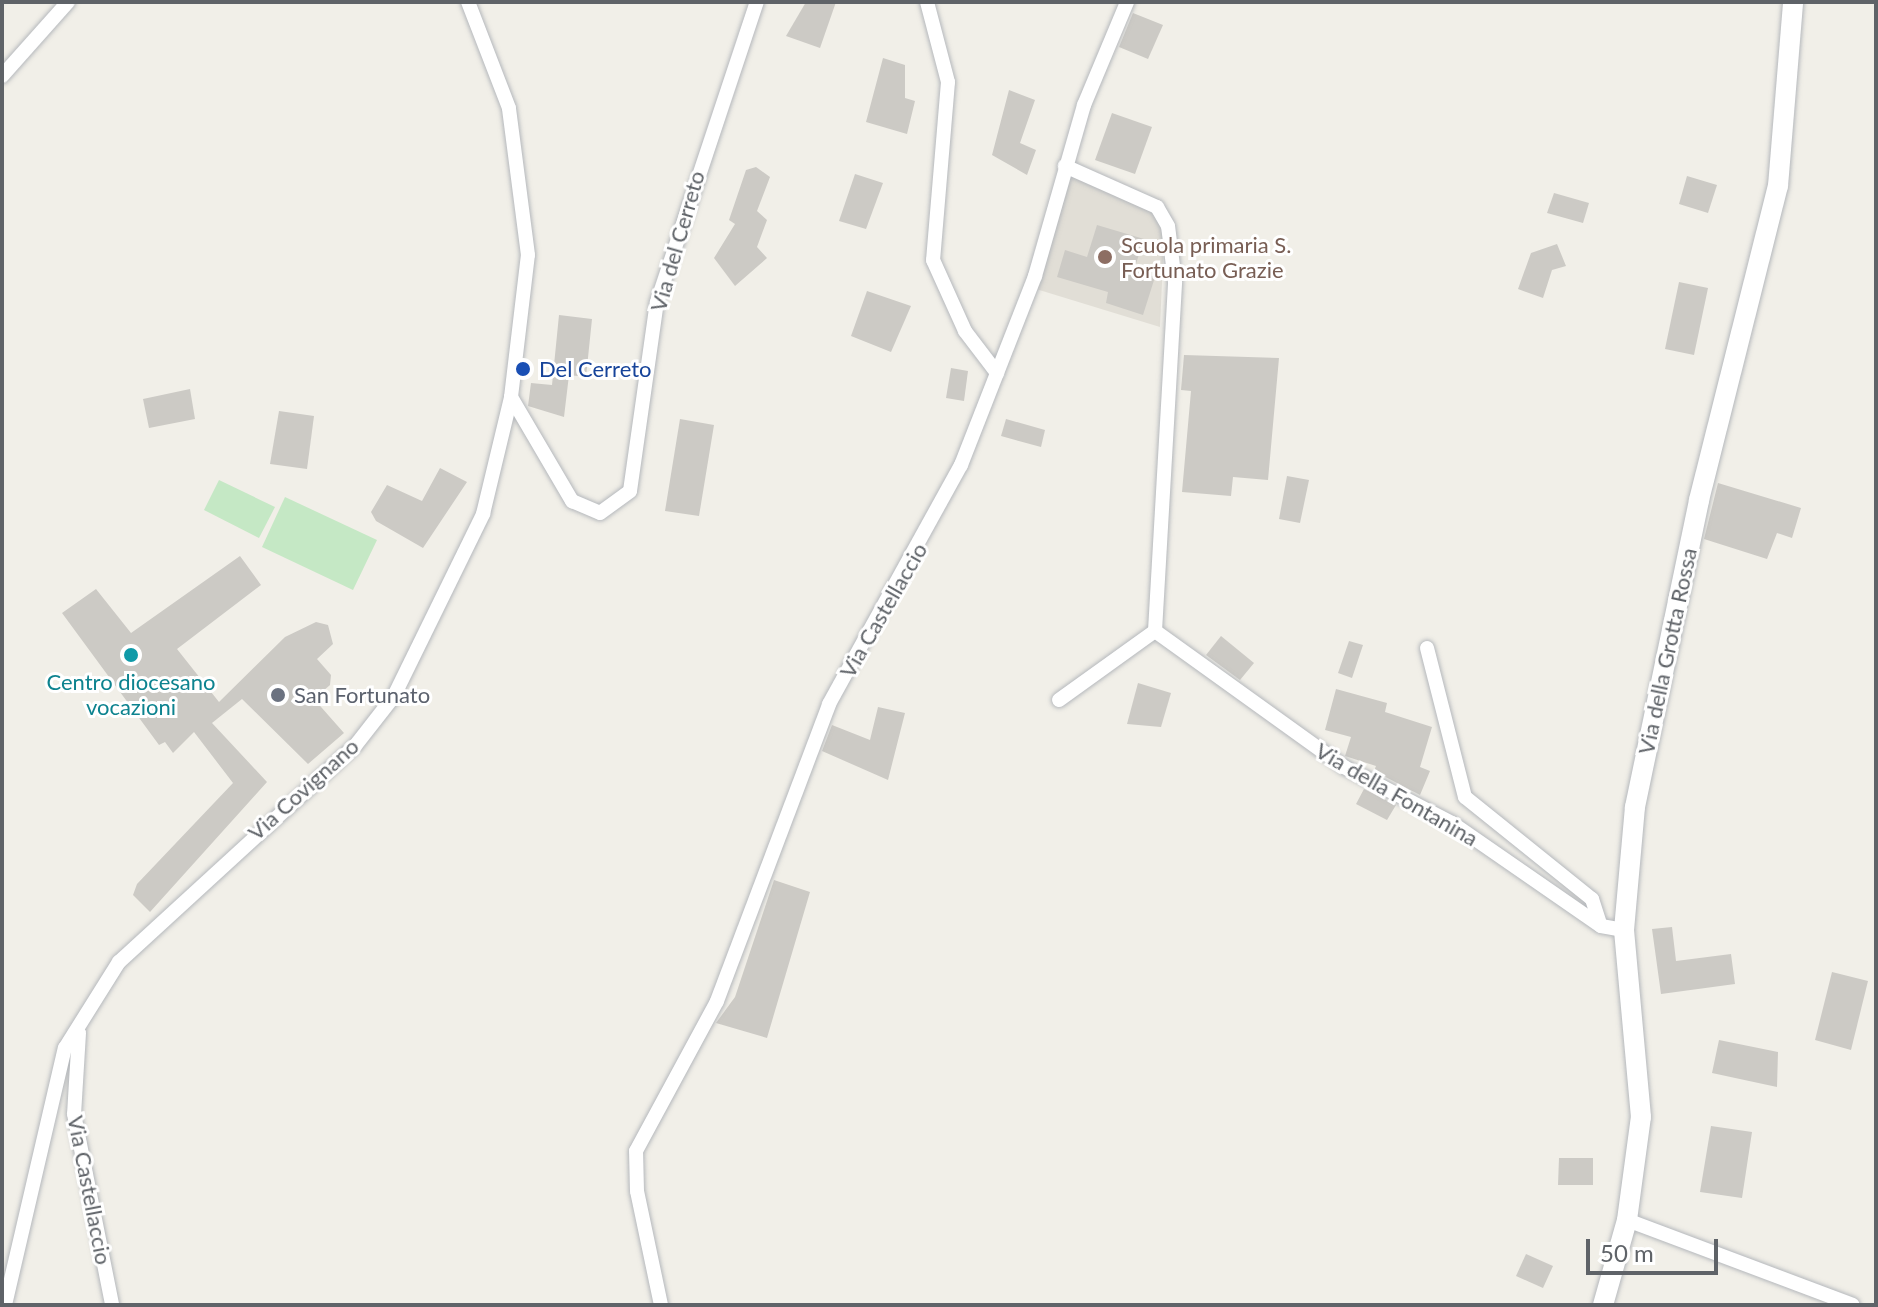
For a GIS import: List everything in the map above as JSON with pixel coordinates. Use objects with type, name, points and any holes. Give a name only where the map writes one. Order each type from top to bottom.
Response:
[{"type":"street","points":[[2,76],[68,2]]},
{"type":"street","name":"Via Covignano","points":[[5,1305],[33,1161],[65,1048],[119,962],[355,746],[394,696],[483,514],[511,397],[528,255],[524,179],[509,108],[468,2]]},
{"type":"street","name":"Via del Cerreto","points":[[511,397],[572,501],[600,513],[630,491],[657,302],[757,2]]},
{"type":"street","points":[[927,2],[948,82],[933,260],[965,331],[997,373]]},
{"type":"street","name":"Via Castellaccio","points":[[661,1305],[636,1151],[717,1001],[829,704],[880,606],[915,558],[997,373],[1065,166],[1127,2]]},
{"type":"street","name":"Via della Grotta Rossa","points":[[1603,1305],[1627,1220],[1641,1117],[1624,930],[1649,727],[1778,186],[1793,2]]},
{"type":"street","points":[[1059,700],[1155,631],[1175,282],[1168,226],[1142,194],[1065,166]]},
{"type":"street","name":"Via della Fontanina","points":[[1155,631],[1344,767],[1452,823],[1601,926],[1624,930]]},
{"type":"street","name":"Via della Fontanina","points":[[1427,648],[1465,797],[1592,899],[1601,926]]},
{"type":"street","name":"Via Castellaccio","points":[[79,1028],[74,1114],[112,1305]]},
{"type":"street","points":[[1627,1220],[1853,1305]]},
{"type":"shaded area","name":"Scuola primaria S. Fortunato Grazie","points":[[1072,175],[1154,213],[1164,237],[1160,327],[1036,289]]},
{"type":"green space","points":[[219,480],[275,507],[259,538],[204,510]]},
{"type":"green space","points":[[285,497],[377,540],[353,590],[262,547]]},
{"type":"building","points":[[806,2],[836,2],[820,48],[786,36]]},
{"type":"building","points":[[1133,13],[1163,25],[1148,59],[1119,47]]},
{"type":"building","points":[[883,58],[905,65],[905,98],[915,101],[907,134],[866,122]]},
{"type":"building","points":[[1009,90],[1035,100],[1020,143],[1036,150],[1027,175],[992,155]]},
{"type":"building","points":[[1112,113],[1152,127],[1135,174],[1095,160]]},
{"type":"building","points":[[756,167],[770,177],[757,211],[767,220],[757,247],[767,258],[735,286],[714,258],[735,224],[729,220],[746,170]]},
{"type":"building","points":[[855,174],[883,183],[866,229],[839,221]]},
{"type":"building","points":[[1687,176],[1717,185],[1708,213],[1679,204]]},
{"type":"building","points":[[1554,193],[1589,203],[1583,223],[1547,213]]},
{"type":"building","points":[[1097,225],[1144,239],[1134,270],[1155,277],[1143,315],[1106,303],[1108,292],[1057,277],[1065,250],[1087,257]]},
{"type":"building","points":[[1557,244],[1566,266],[1552,270],[1543,298],[1518,289],[1531,253]]},
{"type":"building","points":[[1679,282],[1708,288],[1694,355],[1665,349]]},
{"type":"building","points":[[867,291],[911,306],[891,352],[851,336]]},
{"type":"building","points":[[559,315],[592,319],[586,377],[569,375],[564,417],[528,406],[531,383],[552,385]]},
{"type":"building","points":[[1184,355],[1279,358],[1268,480],[1233,477],[1231,496],[1182,492],[1191,391],[1181,390]]},
{"type":"building","points":[[951,368],[968,371],[964,401],[946,398]]},
{"type":"building","points":[[190,389],[195,419],[149,428],[143,399]]},
{"type":"building","points":[[279,411],[314,416],[307,469],[270,464]]},
{"type":"building","points":[[680,419],[714,425],[699,516],[665,511]]},
{"type":"building","points":[[1006,419],[1045,430],[1041,447],[1001,436]]},
{"type":"building","points":[[440,468],[467,482],[423,548],[376,521],[371,512],[387,485],[422,501]]},
{"type":"building","points":[[1287,476],[1309,480],[1300,523],[1279,519]]},
{"type":"building","points":[[1718,483],[1801,508],[1792,538],[1777,533],[1767,559],[1704,539]]},
{"type":"building","points":[[240,556],[261,585],[177,649],[219,702],[285,637],[316,622],[328,625],[333,644],[317,659],[331,675],[330,685],[314,699],[344,733],[308,764],[242,699],[212,723],[267,782],[150,912],[133,895],[137,884],[233,783],[194,732],[173,753],[165,742],[159,745],[62,613],[96,589],[131,633]]},
{"type":"building","points":[[1221,636],[1254,663],[1240,680],[1206,655]]},
{"type":"building","points":[[1349,641],[1363,645],[1352,678],[1338,673]]},
{"type":"building","points":[[1138,683],[1171,693],[1161,727],[1127,724]]},
{"type":"building","points":[[1336,689],[1387,703],[1385,712],[1432,727],[1420,767],[1430,771],[1420,795],[1374,771],[1376,766],[1345,756],[1351,737],[1325,730]]},
{"type":"building","points":[[878,707],[905,713],[888,780],[822,751],[832,725],[870,740]]},
{"type":"building","points":[[1364,789],[1396,805],[1387,820],[1356,804]]},
{"type":"building","points":[[774,880],[810,892],[767,1038],[716,1023],[735,997]]},
{"type":"building","points":[[1672,927],[1676,961],[1731,954],[1735,984],[1661,994],[1652,929]]},
{"type":"building","points":[[1832,972],[1868,981],[1851,1050],[1815,1040]]},
{"type":"building","points":[[1719,1040],[1778,1052],[1777,1087],[1712,1073]]},
{"type":"building","points":[[1711,1126],[1752,1132],[1742,1198],[1700,1192]]},
{"type":"building","points":[[1559,1158],[1593,1158],[1593,1185],[1558,1185]]},
{"type":"building","points":[[1526,1254],[1553,1266],[1543,1288],[1516,1276]]},
{"type":"place","name":"Scuola primaria S. Fortunato Grazie","points":[[1105,257]]},
{"type":"place","name":"Del Cerreto","points":[[523,369]]},
{"type":"place","name":"Centro diocesano vocazioni","points":[[131,655]]},
{"type":"place","name":"San Fortunato","points":[[278,695]]}]
